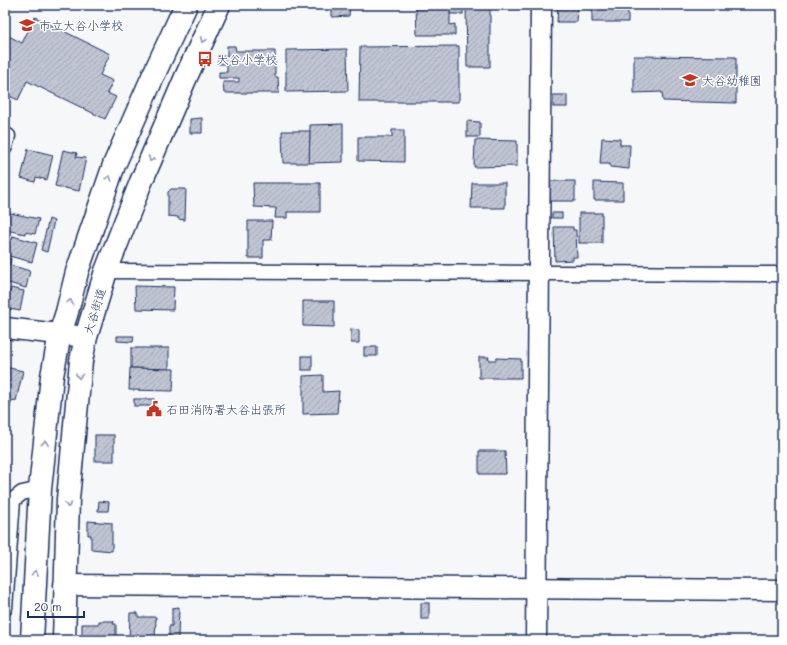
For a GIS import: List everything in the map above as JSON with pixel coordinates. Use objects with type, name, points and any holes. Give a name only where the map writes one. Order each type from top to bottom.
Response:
[{"type":"main road","name":"大谷街道","points":[[32,640],[40,489],[52,376],[60,334],[77,272],[114,165],[186,5]]},
{"type":"main road","name":"大谷街道","points":[[64,640],[64,585],[68,499],[81,361],[86,337],[106,271],[141,182],[219,5]]},
{"type":"street","points":[[536,640],[541,5]]},
{"type":"street","points":[[106,271],[782,274]]},
{"type":"street","points":[[5,328],[86,337]]},
{"type":"street","points":[[5,608],[13,500],[22,493],[40,489]]},
{"type":"street","points":[[64,585],[536,587],[782,590]]},
{"type":"building","points":[[332,5],[350,5],[349,16],[332,17]]},
{"type":"building","points":[[450,5],[463,5],[463,14],[450,14]]},
{"type":"building","points":[[466,5],[490,5],[490,67],[467,67]]},
{"type":"building","points":[[558,5],[578,5],[577,22],[557,22]]},
{"type":"building","points":[[592,5],[628,6],[628,22],[592,22]]},
{"type":"building","points":[[416,8],[450,8],[450,25],[455,24],[455,35],[417,35]]},
{"type":"building","points":[[35,17],[110,54],[100,75],[113,81],[107,93],[116,97],[105,119],[27,81],[18,100],[5,94],[5,34],[22,43]]},
{"type":"building","points":[[227,46],[235,46],[236,51],[275,51],[275,77],[278,77],[279,93],[224,93],[223,82],[239,82],[239,78],[219,78],[219,72],[227,72],[227,64],[218,64],[218,56],[227,56]]},
{"type":"building","points":[[459,46],[459,102],[359,102],[360,47]]},
{"type":"building","points":[[347,49],[348,91],[286,92],[286,50]]},
{"type":"building","points":[[634,56],[736,57],[736,103],[663,101],[662,92],[634,93]]},
{"type":"building","points":[[553,95],[567,95],[567,107],[553,107]]},
{"type":"building","points":[[202,118],[202,133],[190,133],[190,119]]},
{"type":"building","points":[[467,121],[480,122],[480,137],[467,137]]},
{"type":"building","points":[[343,124],[343,162],[309,163],[310,125]]},
{"type":"building","points":[[392,130],[404,130],[404,162],[358,161],[358,137],[392,137]]},
{"type":"building","points":[[282,131],[310,131],[309,163],[283,163]]},
{"type":"building","points":[[602,138],[620,139],[620,145],[630,145],[629,169],[610,167],[610,164],[600,164]]},
{"type":"building","points":[[475,140],[517,141],[517,166],[474,167]]},
{"type":"building","points":[[28,149],[53,155],[47,180],[36,177],[35,182],[21,178]]},
{"type":"building","points":[[63,150],[77,153],[76,157],[86,158],[79,191],[55,186]]},
{"type":"building","points":[[549,181],[575,181],[575,201],[548,201]]},
{"type":"building","points":[[594,182],[623,183],[623,200],[594,200]]},
{"type":"building","points":[[253,183],[320,183],[320,212],[287,212],[287,218],[275,218],[276,208],[254,207]]},
{"type":"building","points":[[472,183],[505,183],[505,208],[471,208]]},
{"type":"building","points":[[171,189],[186,189],[185,220],[178,219],[178,217],[168,216],[168,192]]},
{"type":"building","points":[[5,212],[39,219],[35,234],[25,232],[25,234],[6,230]]},
{"type":"building","points":[[552,213],[562,213],[562,218],[552,218]]},
{"type":"building","points":[[579,213],[602,213],[602,243],[579,243]]},
{"type":"building","points":[[49,219],[54,221],[47,252],[41,250]]},
{"type":"building","points":[[248,221],[272,221],[271,240],[263,240],[263,258],[248,258]]},
{"type":"building","points":[[554,227],[573,227],[573,230],[576,230],[577,257],[573,257],[573,260],[555,261]]},
{"type":"building","points":[[13,236],[37,243],[32,262],[5,255],[5,238],[12,240]]},
{"type":"building","points":[[5,258],[11,259],[10,265],[30,271],[26,288],[5,282]]},
{"type":"building","points":[[135,286],[174,287],[173,310],[136,309]]},
{"type":"building","points":[[11,288],[24,291],[20,311],[10,309],[9,311],[5,310],[5,291],[10,292]]},
{"type":"building","points":[[303,301],[334,301],[334,327],[303,326]]},
{"type":"building","points":[[351,329],[359,330],[359,343],[351,343]]},
{"type":"building","points":[[117,336],[134,336],[133,342],[117,341]]},
{"type":"building","points":[[364,347],[377,347],[377,356],[364,356]]},
{"type":"building","points":[[131,348],[169,348],[169,369],[131,368]]},
{"type":"building","points":[[302,356],[312,356],[312,370],[302,370]]},
{"type":"building","points":[[479,357],[489,357],[488,360],[496,360],[496,358],[521,359],[521,378],[479,378]]},
{"type":"building","points":[[5,367],[23,371],[16,401],[12,400],[5,425]]},
{"type":"building","points":[[130,368],[174,369],[173,391],[129,390]]},
{"type":"building","points":[[323,375],[323,392],[339,391],[337,413],[303,414],[303,376]]},
{"type":"building","points":[[134,399],[154,399],[154,406],[134,406]]},
{"type":"building","points":[[95,435],[114,435],[114,461],[95,461]]},
{"type":"building","points":[[479,451],[505,451],[506,474],[479,474]]},
{"type":"building","points":[[99,501],[109,502],[108,511],[98,511]]},
{"type":"building","points":[[88,521],[112,523],[112,551],[91,549],[91,535],[88,535]]},
{"type":"building","points":[[421,603],[429,603],[429,619],[421,619]]},
{"type":"building","points":[[179,607],[178,639],[169,638],[169,626],[172,626],[172,608]]},
{"type":"building","points":[[130,613],[138,613],[138,617],[156,617],[155,640],[129,640]]},
{"type":"building","points":[[99,621],[114,621],[113,624],[116,624],[116,640],[82,640],[82,624],[99,624]]},
{"type":"place","name":"市立大谷小学校","points":[[27,25]]},
{"type":"place","name":"大谷小学校","points":[[205,59]]},
{"type":"place","name":"大谷幼稚園","points":[[690,80]]},
{"type":"place","name":"石田消防署大谷出張所","points":[[154,409]]}]
